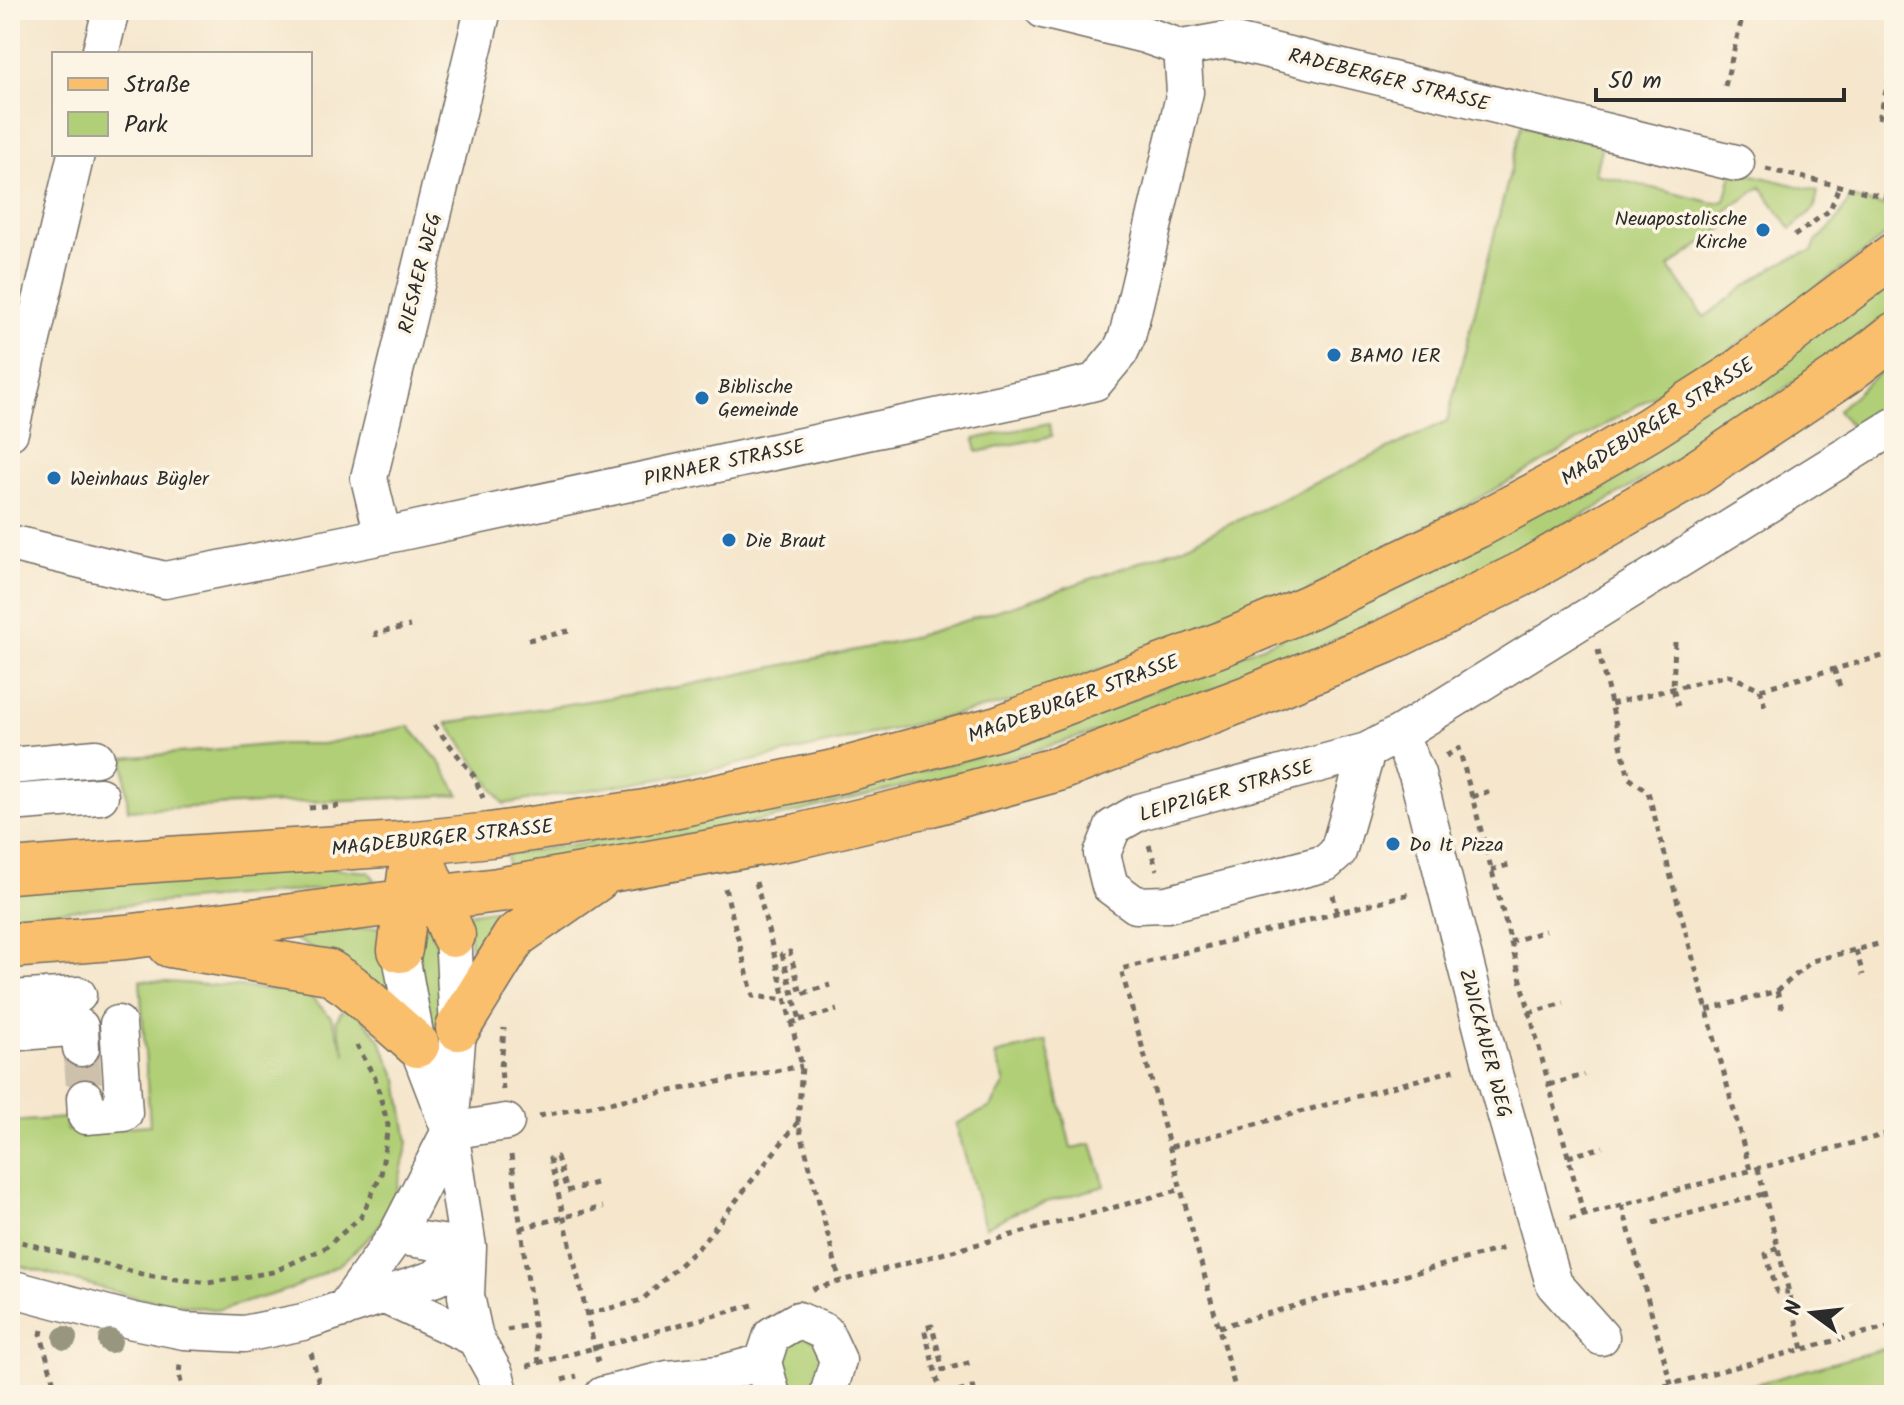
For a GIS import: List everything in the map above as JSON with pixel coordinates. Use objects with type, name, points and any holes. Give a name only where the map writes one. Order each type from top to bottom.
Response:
[{"type":"main road","name":"MAGDEBURGER STRASSE","points":[[10,871],[490,835],[645,812],[839,771],[998,728],[1224,643],[1309,607],[1477,526],[1648,430],[1734,375],[1894,255]]},
{"type":"main road","points":[[10,946],[432,911],[498,890],[794,837],[1058,769],[1250,697],[1386,641],[1520,575],[1693,475],[1848,371],[1894,335]]},
{"type":"main road","points":[[415,843],[432,911]]},
{"type":"main road","points":[[458,1028],[515,936],[609,871]]},
{"type":"main road","points":[[400,950],[432,911]]},
{"type":"main road","points":[[125,937],[329,972],[350,986],[417,1045]]},
{"type":"street","points":[[100,52],[111,10]]},
{"type":"street","name":"RIESAER WEG","points":[[383,536],[369,478],[483,10]]},
{"type":"street","name":"RADEBERGER STRASSE","points":[[1043,10],[1145,35],[1182,48],[1227,40],[1736,163]]},
{"type":"street","name":"PIRNAER STRASSE","points":[[10,543],[165,580],[1095,382],[1120,352],[1127,337],[1185,92],[1182,48]]},
{"type":"street","points":[[10,432],[76,156]]},
{"type":"street","name":"LEIPZIGER STRASSE","points":[[1367,751],[1338,852],[1326,863],[1167,904],[1136,905],[1110,886],[1102,854],[1113,827],[1139,812],[1367,751],[1894,426]]},
{"type":"street","name":"ZWICKAUER WEG","points":[[1399,734],[1417,774],[1490,1060],[1554,1284],[1601,1337]]},
{"type":"street","points":[[10,766],[96,758]]},
{"type":"street","points":[[10,803],[100,796]]},
{"type":"street","points":[[344,1309],[396,1236],[450,1131],[458,1028],[432,911]]},
{"type":"street","points":[[400,950],[417,1045],[450,1131],[468,1247],[466,1296],[484,1336],[498,1384]]},
{"type":"street","points":[[10,999],[80,1023],[10,1033]]},
{"type":"street","points":[[85,1098],[86,1116],[124,1113],[118,1024]]},
{"type":"street","points":[[450,1131],[506,1122]]},
{"type":"street","points":[[396,1236],[468,1247]]},
{"type":"street","points":[[10,1288],[184,1331],[244,1334],[303,1322],[436,1278],[468,1247]]},
{"type":"street","points":[[385,1296],[484,1336]]},
{"type":"street","points":[[604,1395],[668,1379],[719,1374],[767,1379],[772,1335],[798,1320],[825,1332],[838,1360],[828,1395]]},
{"type":"path","points":[[1725,86],[1744,10]]},
{"type":"path","points":[[1879,119],[1894,59]]},
{"type":"path","points":[[1736,163],[1887,197],[1894,195]]},
{"type":"path","points":[[1794,236],[1830,210],[1839,186]]},
{"type":"path","points":[[1588,616],[1629,778],[1648,792],[1750,1170]]},
{"type":"path","points":[[376,637],[376,633],[410,626]]},
{"type":"path","points":[[528,640],[569,631]]},
{"type":"path","points":[[1675,642],[1673,689],[1678,706]]},
{"type":"path","points":[[1611,704],[1728,675],[1760,689],[1894,653]]},
{"type":"path","points":[[1834,669],[1840,687]]},
{"type":"path","points":[[1760,689],[1765,707]]},
{"type":"path","points":[[434,725],[474,776],[484,800]]},
{"type":"path","points":[[1417,774],[1459,748],[1584,1216]]},
{"type":"path","points":[[1472,797],[1492,790]]},
{"type":"path","points":[[1491,870],[1512,864]]},
{"type":"path","points":[[756,882],[802,1066],[798,1122],[840,1281]]},
{"type":"path","points":[[1237,1395],[1121,969],[1445,884]]},
{"type":"path","points":[[725,888],[753,996],[785,1000]]},
{"type":"path","points":[[1510,942],[1545,931]]},
{"type":"path","points":[[1707,1010],[1777,991],[1812,961],[1894,940]]},
{"type":"path","points":[[1856,950],[1863,975]]},
{"type":"path","points":[[800,1020],[782,954],[790,952],[801,994],[830,985]]},
{"type":"path","points":[[1777,991],[1782,1009]]},
{"type":"path","points":[[1529,1013],[1564,1003]]},
{"type":"path","points":[[791,1023],[837,1010]]},
{"type":"path","points":[[10,1239],[145,1275],[208,1283],[273,1272],[325,1248],[361,1217],[381,1175],[388,1125],[375,1078],[352,1037]]},
{"type":"path","points":[[1170,1147],[1490,1060]]},
{"type":"path","points":[[506,1122],[802,1066]]},
{"type":"path","points":[[1549,1085],[1584,1075]]},
{"type":"path","points":[[586,1314],[642,1300],[701,1245],[798,1122]]},
{"type":"path","points":[[1219,1327],[1538,1233],[1622,1205],[1894,1132]]},
{"type":"path","points":[[1568,1157],[1603,1147]]},
{"type":"path","points":[[596,1183],[567,1191],[557,1157],[550,1159],[604,1395]]},
{"type":"path","points":[[1758,1168],[1803,1349]]},
{"type":"path","points":[[804,1291],[1182,1189]]},
{"type":"path","points":[[1653,1223],[1764,1194]]},
{"type":"path","points":[[1622,1205],[1674,1395]]},
{"type":"path","points":[[521,1228],[603,1207]]},
{"type":"path","points":[[1777,1247],[1766,1254],[1777,1292],[1789,1292]]},
{"type":"path","points":[[50,1299],[41,1335],[57,1395]]},
{"type":"path","points":[[498,1384],[539,1363],[761,1302]]},
{"type":"path","points":[[303,1322],[322,1395]]},
{"type":"path","points":[[484,1336],[533,1324],[539,1363]]},
{"type":"path","points":[[1630,1395],[1894,1325]]},
{"type":"path","points":[[972,1362],[943,1370],[932,1326],[924,1328],[944,1395],[979,1386]]},
{"type":"green space","points":[[1522,125],[1602,144],[1595,174],[1714,203],[1725,201],[1733,170],[1818,191],[1815,208],[1791,229],[1761,187],[1718,217],[1725,227],[1669,267],[1704,317],[1769,270],[1812,251],[1816,242],[1836,222],[1850,198],[1889,207],[1894,205],[1894,228],[1724,354],[1514,479],[1299,595],[1016,701],[721,768],[504,804],[447,723],[684,686],[907,639],[1177,549],[1447,421]]},
{"type":"green space","points":[[1894,275],[1894,308],[1886,316],[1745,417],[1593,510],[1440,590],[1293,660],[1109,728],[966,771],[777,817],[635,846],[508,867],[507,855],[645,833],[806,801],[1021,745],[1284,637]]},
{"type":"green space","points":[[1894,359],[1894,404],[1854,430],[1838,410]]},
{"type":"green space","points":[[1049,423],[1052,436],[977,452],[974,439]]},
{"type":"green space","points":[[409,726],[442,765],[459,795],[128,810],[124,758],[277,744],[323,744]]},
{"type":"green space","points":[[305,866],[369,872],[375,880],[368,885],[10,915],[10,888]]},
{"type":"green space","points":[[528,904],[475,980],[467,914]]},
{"type":"green space","points":[[429,925],[438,948],[446,1075],[437,1076],[415,928]]},
{"type":"green space","points":[[380,927],[393,1003],[344,964],[288,936]]},
{"type":"green space","points":[[140,980],[306,992],[331,1017],[346,1055],[336,1021],[348,1001],[379,1038],[398,1080],[408,1142],[395,1198],[375,1232],[339,1265],[291,1289],[219,1310],[139,1298],[10,1263],[10,1122],[65,1118],[67,1131],[150,1125]]},
{"type":"green space","points":[[1046,1042],[1071,1148],[1092,1144],[1105,1186],[1025,1208],[985,1227],[956,1124],[991,1107],[1005,1083],[995,1055]]},
{"type":"green space","points":[[798,1333],[818,1342],[825,1361],[815,1395],[786,1395],[775,1362],[782,1342]]},
{"type":"green space","points":[[1894,1346],[1894,1395],[1715,1395]]},
{"type":"tunnel","points":[[81,1048],[85,1098]]},
{"type":"place","name":"Neuapostolische Kirche","points":[[1763,230]]},
{"type":"place","name":"BAMO IER","points":[[1334,355]]},
{"type":"place","name":"Biblische Gemeinde","points":[[702,398]]},
{"type":"place","name":"Weinhaus Bügler","points":[[54,478]]},
{"type":"place","name":"Die Braut","points":[[729,540]]},
{"type":"place","name":"Do It Pizza","points":[[1393,844]]}]
